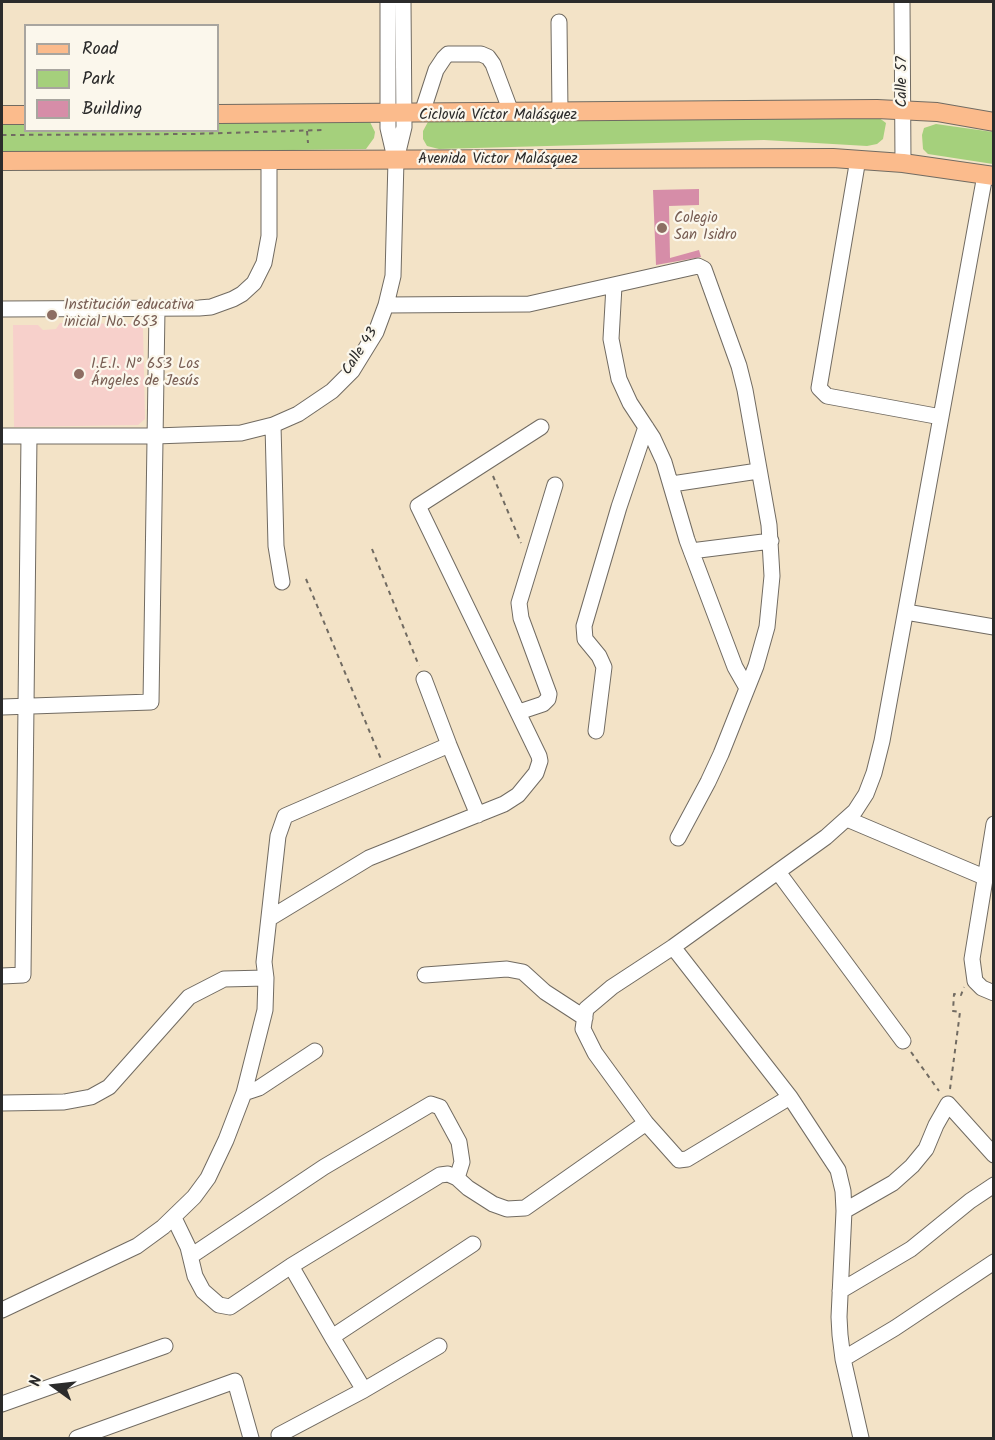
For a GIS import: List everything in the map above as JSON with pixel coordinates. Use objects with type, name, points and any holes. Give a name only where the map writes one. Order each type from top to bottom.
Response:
[{"type":"main road","points":[[219,114],[903,110],[937,112],[993,122]]},
{"type":"main road","points":[[2,116],[24,115]]},
{"type":"main road","name":"Avenida Victor Malásquez","points":[[2,161],[858,159],[989,175]]},
{"type":"street","points":[[387,2],[395,113]]},
{"type":"street","points":[[395,113],[403,2]]},
{"type":"street","name":"Calle 57","points":[[902,2],[903,163]]},
{"type":"street","points":[[559,22],[560,112]]},
{"type":"street","points":[[422,113],[436,70],[448,54],[481,54],[488,57],[493,64],[511,112]]},
{"type":"street","name":"Calle 43","points":[[2,436],[222,435],[273,425],[310,407],[342,381],[369,345],[386,305],[394,261],[396,160],[404,127],[395,113]]},
{"type":"street","points":[[858,159],[819,388],[828,396],[941,417]]},
{"type":"street","points":[[2,309],[211,307],[233,299],[254,283],[262,270],[268,245],[269,161]]},
{"type":"street","points":[[790,1097],[684,1161],[677,1159],[646,1123],[595,1053],[583,1029],[586,1009],[612,987],[673,947],[826,837],[847,819],[861,801],[874,773],[989,175]]},
{"type":"street","points":[[386,305],[529,304],[698,267],[704,270],[739,366],[750,414],[771,541],[772,576],[770,610],[763,644],[708,782],[678,837]]},
{"type":"street","points":[[614,286],[611,324],[614,361],[623,390],[659,450],[672,483],[676,507],[691,551],[735,667],[747,688]]},
{"type":"street","points":[[2,707],[151,702],[157,309]]},
{"type":"street","points":[[273,425],[276,546],[282,582]]},
{"type":"street","points":[[596,731],[604,667],[599,656],[585,639],[584,626],[619,507],[646,426]]},
{"type":"street","points":[[270,918],[369,858],[496,808],[518,795],[536,773],[540,761],[539,756],[418,506],[541,427]]},
{"type":"street","points":[[2,976],[23,975],[29,436]]},
{"type":"street","points":[[672,483],[758,471]]},
{"type":"street","points":[[519,712],[543,704],[549,694],[521,618],[519,603],[555,485]]},
{"type":"street","points":[[691,551],[771,541]]},
{"type":"street","points":[[906,612],[993,627]]},
{"type":"street","points":[[424,679],[448,746],[478,815]]},
{"type":"street","points":[[2,1310],[137,1246],[174,1218],[208,1178],[244,1093],[265,1010],[264,962],[278,836],[285,816],[448,746]]},
{"type":"street","points":[[847,819],[984,877]]},
{"type":"street","points":[[993,824],[990,857],[984,877],[972,965],[978,984],[993,993]]},
{"type":"street","points":[[778,872],[903,1041]]},
{"type":"street","points":[[673,947],[790,1097],[838,1170],[843,1191],[844,1211],[839,1317],[843,1359],[861,1438]]},
{"type":"street","points":[[425,975],[507,969],[523,972],[545,992],[585,1018]]},
{"type":"street","points":[[2,1103],[73,1102],[100,1093],[109,1087],[189,998],[224,979],[266,978]]},
{"type":"street","points":[[244,1093],[259,1088],[315,1051]]},
{"type":"street","points":[[191,1256],[288,1190],[431,1104],[440,1107],[459,1142],[462,1162],[457,1178]]},
{"type":"street","points":[[844,1211],[893,1183],[912,1166],[926,1149],[948,1104],[993,1155]]},
{"type":"street","points":[[174,1218],[185,1238],[195,1276],[203,1291],[213,1302],[226,1308],[440,1175],[448,1174],[457,1178],[493,1204],[507,1209],[525,1208],[646,1123]]},
{"type":"street","points":[[840,1291],[911,1249],[993,1185]]},
{"type":"street","points":[[332,1337],[473,1244]]},
{"type":"street","points":[[843,1359],[895,1328],[993,1262]]},
{"type":"street","points":[[291,1266],[364,1390]]},
{"type":"street","points":[[2,1404],[165,1346]]},
{"type":"street","points":[[279,1435],[364,1390],[439,1346]]},
{"type":"street","points":[[77,1438],[235,1382],[251,1438]]},
{"type":"path","points":[[2,135],[192,134],[330,130]]},
{"type":"path","points":[[307,131],[308,143]]},
{"type":"path","points":[[490,468],[523,547]]},
{"type":"path","points":[[372,549],[424,679]]},
{"type":"path","points":[[306,579],[381,758]]},
{"type":"path","points":[[948,1104],[960,1012],[953,1011],[954,994],[961,995],[963,988]]},
{"type":"path","points":[[903,1041],[948,1104]]},
{"type":"shaded area","name":"I.E.I. N° 653 Los Ángeles de Jesús","points":[[60,323],[138,324],[143,328],[145,419],[138,425],[14,427],[13,325],[38,325],[43,330],[56,329]]},
{"type":"green space","points":[[878,117],[886,123],[883,139],[877,144],[867,146],[764,140],[439,149],[427,146],[423,139],[423,131],[429,120]]},
{"type":"green space","points":[[219,120],[370,122],[375,132],[374,138],[366,149],[2,154],[2,122],[24,122],[24,132],[219,132]]},
{"type":"green space","points":[[936,124],[993,132],[993,164],[928,154],[923,149],[922,135],[924,128]]},
{"type":"building","name":"Colegio San Isidro","points":[[699,189],[699,205],[669,206],[670,258],[699,250],[701,257],[656,265],[653,190]]},
{"type":"place","name":"Colegio San Isidro","points":[[662,228]]},
{"type":"place","name":"Institución educativa inicial No. 653","points":[[52,315]]},
{"type":"place","name":"I.E.I. N° 653 Los Ángeles de Jesús","points":[[79,374]]}]
